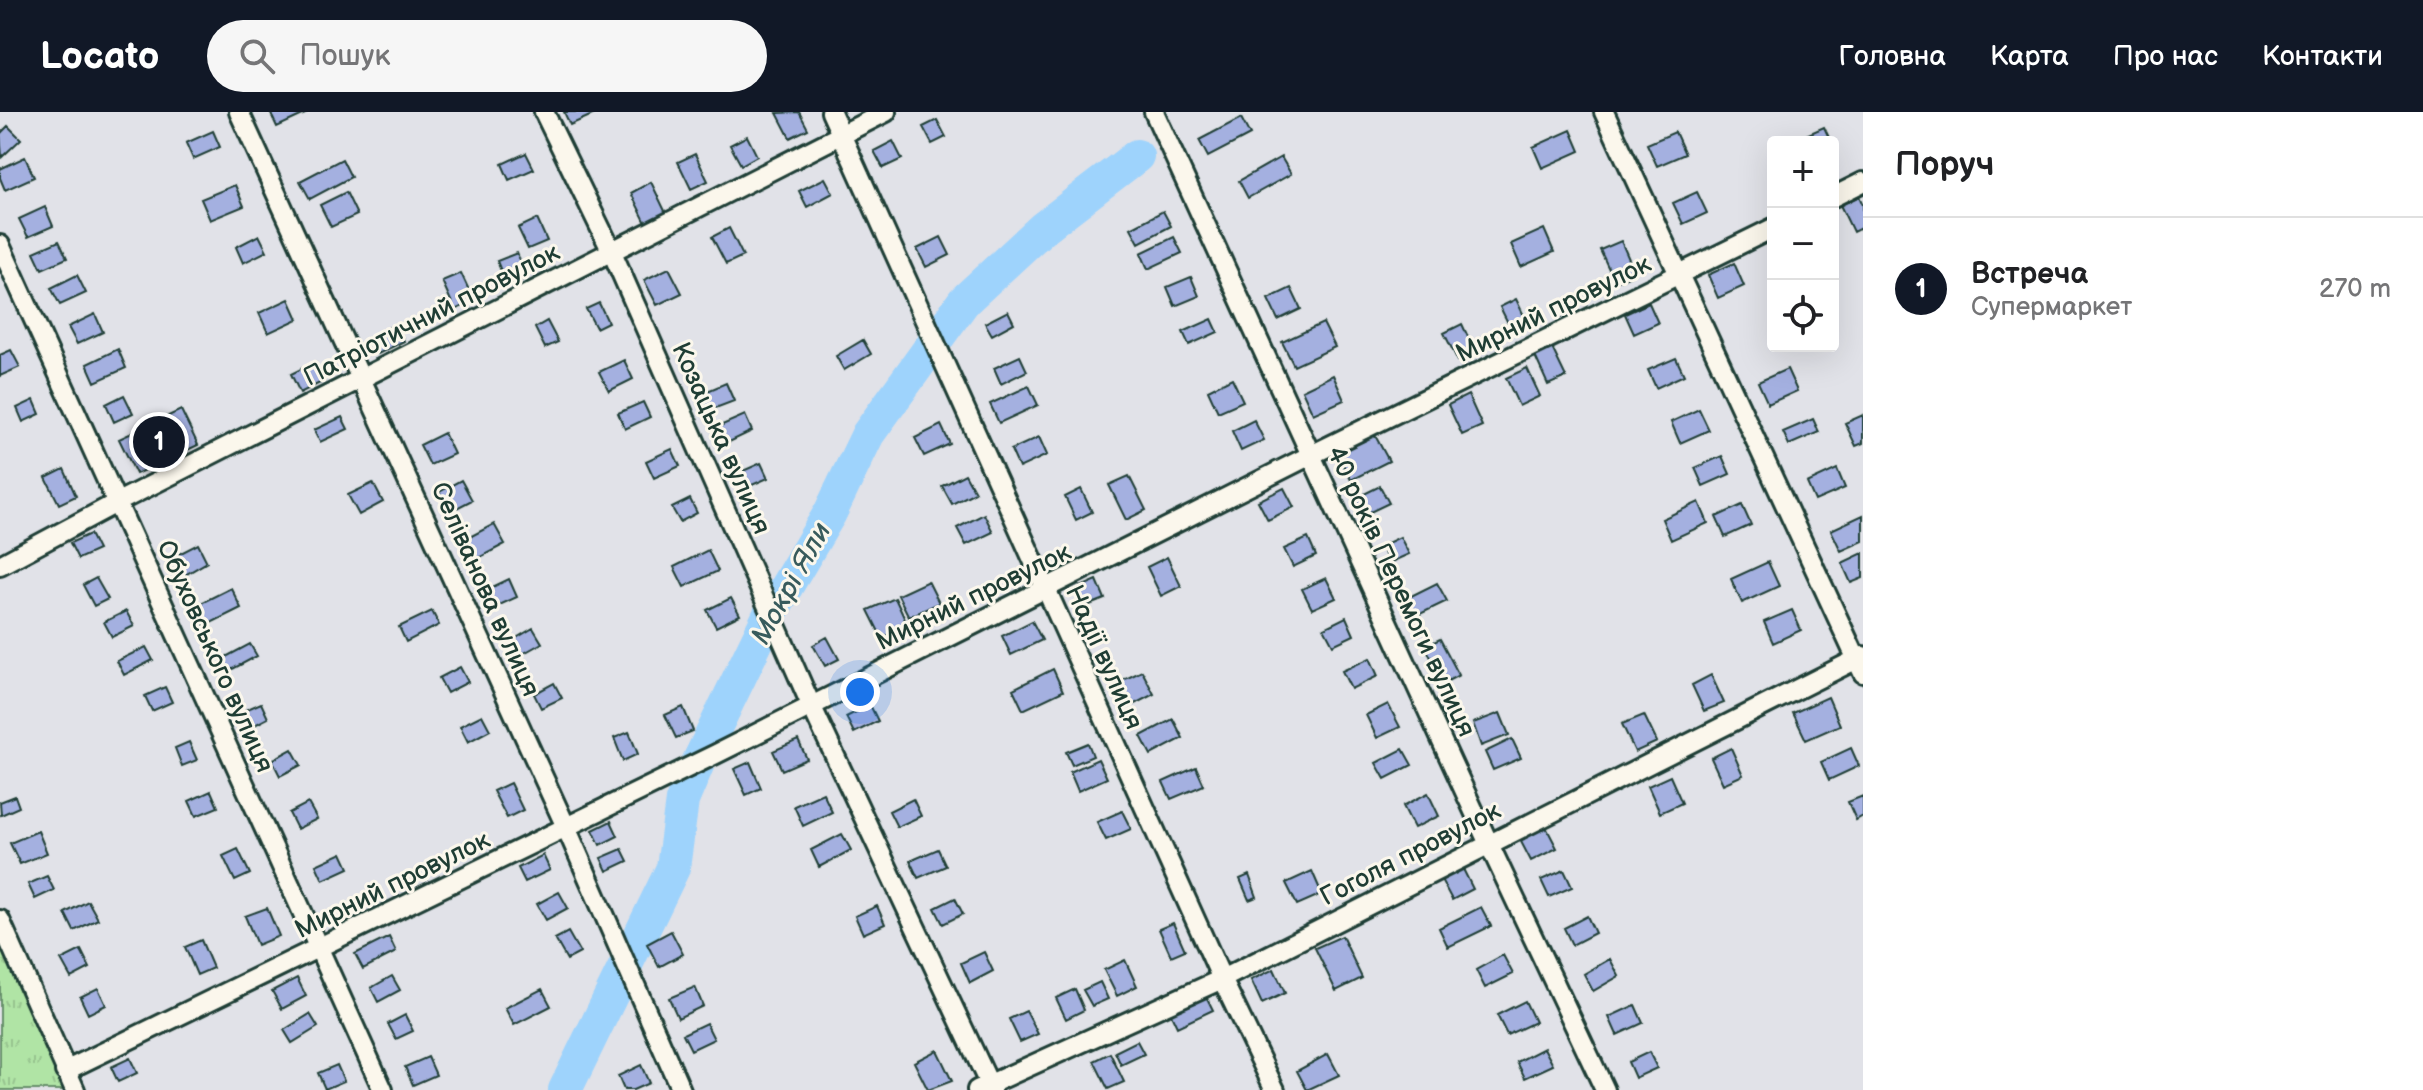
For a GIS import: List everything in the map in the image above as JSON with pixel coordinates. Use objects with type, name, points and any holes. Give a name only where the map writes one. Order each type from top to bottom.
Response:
[{"type":"street","name":"Селіванова вулиця","points":[[239,112],[566,827],[681,1090]]},
{"type":"street","name":"Козацька вулиця","points":[[544,112],[612,252],[811,705],[986,1088]]},
{"type":"street","name":"Надії вулиця","points":[[831,112],[1275,1090]]},
{"type":"street","name":"Патріотичний провулок","points":[[0,565],[886,112]]},
{"type":"street","name":"40 років Перемоги вулиця","points":[[1154,112],[1605,1090]]},
{"type":"street","points":[[1604,112],[1861,663]]},
{"type":"street","points":[[1839,194],[1863,182]]},
{"type":"street","name":"Мирний провулок","points":[[65,1071],[1047,590],[1311,455],[1767,231]]},
{"type":"street","name":"Обуховського вулиця","points":[[0,245],[383,1090]]},
{"type":"street","name":"Гоголя провулок","points":[[986,1088],[1222,979],[1488,842],[1861,663]]},
{"type":"street","points":[[0,920],[75,1090]]},
{"type":"green space","points":[[0,920],[67,1090],[0,1090]]},
{"type":"building","points":[[270,112],[307,112],[307,113],[277,127]]},
{"type":"building","points":[[564,112],[599,112],[570,125]]},
{"type":"building","points":[[799,112],[808,129],[790,138],[777,113]]},
{"type":"building","points":[[1241,118],[1250,135],[1208,157],[1199,140]]},
{"type":"building","points":[[937,120],[946,137],[932,144],[923,127]]},
{"type":"building","points":[[8,126],[21,139],[2,157],[0,134]]},
{"type":"building","points":[[1824,127],[1828,136],[1806,136]]},
{"type":"building","points":[[1571,130],[1580,151],[1542,168],[1533,147]]},
{"type":"building","points":[[213,131],[220,147],[193,159],[186,143]]},
{"type":"building","points":[[1675,132],[1685,154],[1657,166],[1647,144]]},
{"type":"building","points":[[747,136],[757,156],[741,165],[730,145]]},
{"type":"building","points":[[893,141],[902,159],[883,168],[874,151]]},
{"type":"building","points":[[526,153],[534,169],[509,180],[502,164]]},
{"type":"building","points":[[695,154],[708,181],[691,189],[678,162]]},
{"type":"building","points":[[25,157],[34,177],[5,190],[0,169]]},
{"type":"building","points":[[1281,157],[1291,174],[1248,198],[1239,181]]},
{"type":"building","points":[[342,159],[351,177],[310,199],[300,181]]},
{"type":"building","points":[[825,178],[833,193],[807,207],[799,191]]},
{"type":"building","points":[[651,182],[666,213],[646,223],[631,193]]},
{"type":"building","points":[[235,185],[244,206],[210,220],[201,199]]},
{"type":"building","points":[[346,192],[357,215],[331,227],[320,205]]},
{"type":"building","points":[[1697,192],[1707,213],[1683,224],[1673,203]]},
{"type":"building","points":[[1859,196],[1863,205],[1863,227],[1853,232],[1840,205]]},
{"type":"building","points":[[45,207],[53,226],[28,237],[19,219]]},
{"type":"building","points":[[1163,211],[1171,226],[1139,243],[1131,228]]},
{"type":"building","points":[[537,219],[547,241],[528,249],[518,228]]},
{"type":"building","points":[[729,228],[743,256],[726,264],[712,237]]},
{"type":"building","points":[[1544,229],[1554,252],[1521,267],[1511,244]]},
{"type":"building","points":[[259,235],[267,251],[243,263],[236,247]]},
{"type":"building","points":[[941,237],[950,255],[926,267],[917,249]]},
{"type":"building","points":[[1174,237],[1182,253],[1148,269],[1141,253]]},
{"type":"building","points":[[59,241],[67,258],[42,269],[34,252]]},
{"type":"building","points":[[1621,241],[1635,273],[1615,282],[1600,250]]},
{"type":"building","points":[[517,253],[527,278],[507,286],[497,261]]},
{"type":"building","points":[[1734,263],[1744,286],[1718,298],[1708,275]]},
{"type":"building","points":[[669,268],[682,293],[657,305],[644,280]]},
{"type":"building","points":[[461,273],[474,301],[455,310],[442,281]]},
{"type":"building","points":[[77,275],[86,293],[60,305],[51,288]]},
{"type":"building","points":[[1191,277],[1199,296],[1175,306],[1167,287]]},
{"type":"building","points":[[1291,288],[1301,309],[1278,320],[1268,299]]},
{"type":"building","points":[[289,299],[298,319],[268,333],[259,313]]},
{"type":"building","points":[[1516,299],[1527,322],[1511,329],[1500,307]]},
{"type":"building","points":[[599,303],[608,322],[596,328],[586,309]]},
{"type":"building","points":[[1649,303],[1658,323],[1634,334],[1625,314]]},
{"type":"building","points":[[1008,311],[1014,323],[992,335],[985,323]]},
{"type":"building","points":[[95,314],[103,332],[77,344],[68,327]]},
{"type":"building","points":[[1212,319],[1218,332],[1189,345],[1183,332]]},
{"type":"building","points":[[547,321],[558,342],[545,348],[535,328]]},
{"type":"building","points":[[1323,323],[1335,347],[1294,366],[1282,342]]},
{"type":"building","points":[[396,324],[404,341],[378,354],[370,338]]},
{"type":"building","points":[[1462,324],[1475,352],[1458,361],[1444,333]]},
{"type":"building","points":[[863,340],[871,354],[844,370],[836,356]]},
{"type":"building","points":[[1552,348],[1566,377],[1548,385],[1535,356]]},
{"type":"building","points":[[118,349],[126,368],[95,382],[87,364]]},
{"type":"building","points":[[11,350],[20,367],[0,376],[0,355]]},
{"type":"building","points":[[1020,356],[1027,371],[1001,384],[994,368]]},
{"type":"building","points":[[1676,358],[1684,375],[1656,388],[1648,370]]},
{"type":"building","points":[[624,360],[633,379],[609,391],[599,372]]},
{"type":"building","points":[[315,362],[324,381],[300,393],[291,374]]},
{"type":"building","points":[[1527,368],[1540,396],[1519,406],[1506,378]]},
{"type":"building","points":[[1787,369],[1797,391],[1768,404],[1758,382]]},
{"type":"building","points":[[1333,375],[1344,400],[1313,414],[1302,390]]},
{"type":"building","points":[[1232,378],[1243,401],[1218,412],[1208,390]]},
{"type":"building","points":[[726,383],[734,401],[705,412],[698,395]]},
{"type":"building","points":[[1029,386],[1038,405],[999,423],[990,404]]},
{"type":"building","points":[[124,395],[133,413],[114,422],[106,404]]},
{"type":"building","points":[[1468,395],[1482,426],[1462,435],[1448,405]]},
{"type":"building","points":[[34,400],[40,414],[23,422],[17,408]]},
{"type":"building","points":[[643,402],[650,417],[625,429],[618,413]]},
{"type":"building","points":[[1699,409],[1709,430],[1680,443],[1671,422]]},
{"type":"building","points":[[181,410],[198,445],[136,474],[119,439]]},
{"type":"building","points":[[745,415],[752,431],[721,446],[713,429]]},
{"type":"building","points":[[1863,415],[1863,443],[1856,446],[1845,423]]},
{"type":"building","points":[[342,417],[348,429],[320,442],[314,430]]},
{"type":"building","points":[[1813,419],[1819,432],[1789,445],[1783,432]]},
{"type":"building","points":[[1254,420],[1264,440],[1241,451],[1232,431]]},
{"type":"building","points":[[941,425],[950,444],[924,456],[915,438]]},
{"type":"building","points":[[1372,430],[1389,461],[1351,480],[1335,449]]},
{"type":"building","points":[[444,433],[454,454],[430,465],[420,445]]},
{"type":"building","points":[[1039,437],[1047,455],[1019,468],[1011,450]]},
{"type":"building","points":[[672,449],[680,466],[654,478],[646,461]]},
{"type":"building","points":[[1722,456],[1730,474],[1703,486],[1695,468]]},
{"type":"building","points":[[761,463],[768,478],[743,489],[736,474]]},
{"type":"building","points":[[64,469],[76,496],[59,504],[46,478]]},
{"type":"building","points":[[1837,469],[1845,488],[1815,501],[1807,483]]},
{"type":"building","points":[[965,474],[975,492],[952,504],[942,486]]},
{"type":"building","points":[[1129,476],[1146,510],[1126,520],[1109,485]]},
{"type":"building","points":[[461,480],[472,500],[449,512],[439,492]]},
{"type":"building","points":[[373,483],[383,502],[359,515],[348,495]]},
{"type":"building","points":[[1380,486],[1389,503],[1364,515],[1356,498]]},
{"type":"building","points":[[1284,488],[1294,507],[1268,520],[1258,501]]},
{"type":"building","points":[[1081,489],[1092,512],[1076,520],[1065,497]]},
{"type":"building","points":[[690,499],[697,513],[680,522],[672,508]]},
{"type":"building","points":[[1699,502],[1708,523],[1671,540],[1662,519]]},
{"type":"building","points":[[1742,505],[1751,525],[1725,537],[1716,517]]},
{"type":"building","points":[[984,514],[993,532],[966,545],[957,528]]},
{"type":"building","points":[[1863,515],[1863,541],[1841,551],[1831,530]]},
{"type":"building","points":[[494,524],[505,544],[473,561],[462,541]]},
{"type":"building","points":[[90,534],[98,550],[78,559],[70,543]]},
{"type":"building","points":[[1400,537],[1409,554],[1389,563],[1381,546]]},
{"type":"building","points":[[1308,538],[1316,556],[1293,567],[1284,549]]},
{"type":"building","points":[[198,544],[207,562],[183,576],[173,557]]},
{"type":"building","points":[[708,550],[718,571],[684,587],[674,567]]},
{"type":"building","points":[[1863,553],[1863,578],[1851,583],[1842,563]]},
{"type":"building","points":[[1167,557],[1181,586],[1161,596],[1147,567]]},
{"type":"building","points":[[1768,562],[1779,586],[1742,603],[1731,579]]},
{"type":"building","points":[[96,578],[108,599],[94,606],[83,585]]},
{"type":"building","points":[[1326,578],[1336,598],[1312,609],[1302,589]]},
{"type":"building","points":[[509,579],[517,597],[493,608],[484,591]]},
{"type":"building","points":[[1097,580],[1105,599],[1082,608],[1074,590]]},
{"type":"building","points":[[928,581],[939,603],[909,617],[898,595]]},
{"type":"building","points":[[1437,583],[1447,601],[1416,616],[1407,598]]},
{"type":"building","points":[[231,588],[241,608],[205,626],[195,606]]},
{"type":"building","points":[[731,598],[740,615],[716,627],[707,610]]},
{"type":"building","points":[[895,598],[908,626],[882,638],[868,610]]},
{"type":"building","points":[[1792,610],[1801,630],[1773,643],[1764,622]]},
{"type":"building","points":[[126,611],[134,626],[112,637],[104,622]]},
{"type":"building","points":[[432,611],[439,625],[406,642],[399,627]]},
{"type":"building","points":[[1346,617],[1354,635],[1333,645],[1324,628]]},
{"type":"building","points":[[1032,621],[1042,640],[1011,655],[1002,636]]},
{"type":"building","points":[[533,628],[542,643],[517,657],[508,643]]},
{"type":"building","points":[[827,637],[839,659],[825,666],[813,645]]},
{"type":"building","points":[[1440,639],[1459,675],[1444,683],[1425,646]]},
{"type":"building","points":[[250,644],[257,656],[229,671],[222,659]]},
{"type":"building","points":[[146,647],[153,660],[124,675],[117,661]]},
{"type":"building","points":[[1370,658],[1378,676],[1351,689],[1342,671]]},
{"type":"building","points":[[460,667],[468,682],[447,693],[439,678]]},
{"type":"building","points":[[1053,669],[1063,691],[1023,710],[1013,689]]},
{"type":"building","points":[[1142,671],[1154,694],[1129,707],[1117,683]]},
{"type":"building","points":[[1711,675],[1724,703],[1704,711],[1692,685]]},
{"type":"building","points":[[554,683],[562,698],[541,708],[534,694]]},
{"type":"building","points":[[165,687],[172,702],[152,711],[145,696]]},
{"type":"building","points":[[1828,697],[1840,725],[1806,740],[1793,713]]},
{"type":"building","points":[[261,703],[268,718],[251,727],[243,711]]},
{"type":"building","points":[[1388,704],[1400,727],[1377,738],[1366,715]]},
{"type":"building","points":[[870,705],[878,721],[854,733],[846,717]]},
{"type":"building","points":[[683,707],[693,731],[676,738],[665,715]]},
{"type":"building","points":[[1500,713],[1509,735],[1481,746],[1473,723]]},
{"type":"building","points":[[482,715],[490,730],[468,742],[460,726]]},
{"type":"building","points":[[1644,715],[1657,742],[1635,752],[1622,724]]},
{"type":"building","points":[[1173,719],[1183,738],[1151,755],[1141,736]]},
{"type":"building","points":[[629,732],[638,754],[623,761],[614,738]]},
{"type":"building","points":[[1512,739],[1521,758],[1493,770],[1485,752]]},
{"type":"building","points":[[798,740],[807,759],[782,770],[773,751]]},
{"type":"building","points":[[189,742],[197,760],[182,766],[175,748]]},
{"type":"building","points":[[1088,743],[1093,756],[1072,765],[1066,752]]},
{"type":"building","points":[[1731,748],[1743,775],[1723,784],[1711,758]]},
{"type":"building","points":[[1851,748],[1859,766],[1829,780],[1821,762]]},
{"type":"building","points":[[292,749],[301,765],[280,776],[272,760]]},
{"type":"building","points":[[1403,749],[1412,765],[1385,779],[1376,763]]},
{"type":"building","points":[[1098,759],[1107,778],[1078,791],[1070,772]]},
{"type":"building","points":[[750,762],[761,788],[746,795],[734,769]]},
{"type":"building","points":[[1196,767],[1204,785],[1171,799],[1163,782]]},
{"type":"building","points":[[1670,776],[1682,803],[1660,813],[1648,786]]},
{"type":"building","points":[[510,783],[523,810],[507,818],[493,791]]},
{"type":"building","points":[[211,791],[218,807],[196,816],[189,801]]},
{"type":"building","points":[[823,793],[832,812],[803,826],[794,806]]},
{"type":"building","points":[[1428,793],[1439,816],[1414,828],[1403,806]]},
{"type":"building","points":[[15,796],[19,807],[1,815],[0,802]]},
{"type":"building","points":[[1863,796],[1863,816],[1856,820],[1848,802]]},
{"type":"building","points":[[913,799],[921,816],[897,827],[889,811]]},
{"type":"building","points":[[308,803],[317,819],[297,829],[289,813]]},
{"type":"building","points":[[1122,811],[1131,829],[1106,840],[1097,822]]},
{"type":"building","points":[[611,821],[618,836],[600,845],[593,830]]},
{"type":"building","points":[[1544,823],[1557,848],[1531,861],[1518,836]]},
{"type":"building","points":[[38,831],[47,853],[20,864],[10,843]]},
{"type":"building","points":[[842,834],[851,850],[819,867],[811,850]]},
{"type":"building","points":[[238,849],[250,874],[235,881],[223,856]]},
{"type":"building","points":[[622,849],[628,861],[607,871],[601,858]]},
{"type":"building","points":[[938,849],[946,866],[918,878],[910,861]]},
{"type":"building","points":[[342,853],[349,868],[323,880],[316,865]]},
{"type":"building","points":[[543,855],[550,870],[525,882],[518,868]]},
{"type":"building","points":[[1460,863],[1473,889],[1452,900],[1438,874]]},
{"type":"building","points":[[1564,870],[1572,887],[1549,897],[1541,880]]},
{"type":"building","points":[[1312,871],[1322,894],[1297,905],[1286,883]]},
{"type":"building","points":[[1249,875],[1257,897],[1249,900],[1240,879]]},
{"type":"building","points":[[47,876],[54,890],[35,899],[28,884]]},
{"type":"building","points":[[559,892],[568,908],[546,920],[537,904]]},
{"type":"building","points":[[955,898],[963,914],[943,924],[935,908]]},
{"type":"building","points":[[88,901],[98,919],[74,931],[65,913]]},
{"type":"building","points":[[877,906],[885,924],[863,934],[855,916]]},
{"type":"building","points":[[1481,907],[1491,926],[1448,947],[1439,928]]},
{"type":"building","points":[[267,908],[279,936],[257,945],[245,916]]},
{"type":"building","points":[[1587,916],[1595,933],[1572,945],[1564,928]]},
{"type":"building","points":[[1173,923],[1185,950],[1171,956],[1159,929]]},
{"type":"building","points":[[671,931],[683,954],[659,967],[647,944]]},
{"type":"building","points":[[568,932],[580,953],[567,960],[555,939]]},
{"type":"building","points":[[1342,936],[1362,978],[1336,991],[1315,948]]},
{"type":"building","points":[[389,937],[396,952],[363,969],[355,954]]},
{"type":"building","points":[[201,940],[213,968],[197,975],[185,947]]},
{"type":"building","points":[[81,950],[90,968],[71,978],[61,960]]},
{"type":"building","points":[[984,952],[993,971],[970,983],[961,963]]},
{"type":"building","points":[[1503,955],[1513,974],[1485,988],[1476,970]]},
{"type":"building","points":[[1610,959],[1619,976],[1593,991],[1584,974]]},
{"type":"building","points":[[1125,960],[1137,986],[1117,996],[1104,970]]},
{"type":"building","points":[[1274,969],[1285,993],[1262,1004],[1251,980]]},
{"type":"building","points":[[392,976],[400,990],[378,1002],[371,988]]},
{"type":"building","points":[[297,978],[306,996],[282,1009],[272,991]]},
{"type":"building","points":[[1100,982],[1108,999],[1092,1006],[1083,990]]},
{"type":"building","points":[[695,987],[703,1006],[678,1018],[669,998]]},
{"type":"building","points":[[98,988],[106,1005],[88,1014],[80,997]]},
{"type":"building","points":[[542,989],[551,1006],[514,1025],[505,1008]]},
{"type":"building","points":[[1075,989],[1084,1010],[1066,1019],[1056,998]]},
{"type":"building","points":[[1205,994],[1213,1010],[1177,1027],[1170,1012]]},
{"type":"building","points":[[1525,1001],[1535,1022],[1507,1035],[1497,1015]]},
{"type":"building","points":[[1635,1005],[1643,1023],[1617,1035],[1609,1017]]},
{"type":"building","points":[[1026,1011],[1038,1034],[1020,1042],[1009,1019]]},
{"type":"building","points":[[310,1014],[318,1027],[292,1043],[284,1030]]},
{"type":"building","points":[[405,1015],[413,1031],[396,1039],[388,1024]]},
{"type":"building","points":[[706,1023],[714,1039],[691,1050],[683,1034]]},
{"type":"building","points":[[1137,1041],[1144,1054],[1121,1065],[1115,1052]]},
{"type":"building","points":[[1544,1048],[1553,1065],[1525,1078],[1517,1062]]},
{"type":"building","points":[[937,1050],[952,1081],[928,1090],[914,1062]]},
{"type":"building","points":[[1649,1052],[1657,1068],[1635,1078],[1628,1062]]},
{"type":"building","points":[[1110,1053],[1124,1082],[1108,1089],[1094,1061]]},
{"type":"building","points":[[1328,1054],[1339,1075],[1307,1090],[1297,1071]]},
{"type":"building","points":[[428,1057],[436,1075],[413,1085],[405,1067]]},
{"type":"building","points":[[130,1058],[137,1073],[118,1082],[111,1067]]},
{"type":"building","points":[[337,1065],[344,1081],[325,1089],[318,1073]]},
{"type":"building","points":[[641,1065],[649,1083],[633,1090],[624,1090],[618,1076]]},
{"type":"waterway","name":"Мокрі Яли","points":[[565,1090],[673,868],[682,801],[698,763],[770,614],[830,513],[868,434],[964,301],[1043,228],[1137,156]]},
{"type":"place","name":"Встреча","points":[[159,442]]}]
